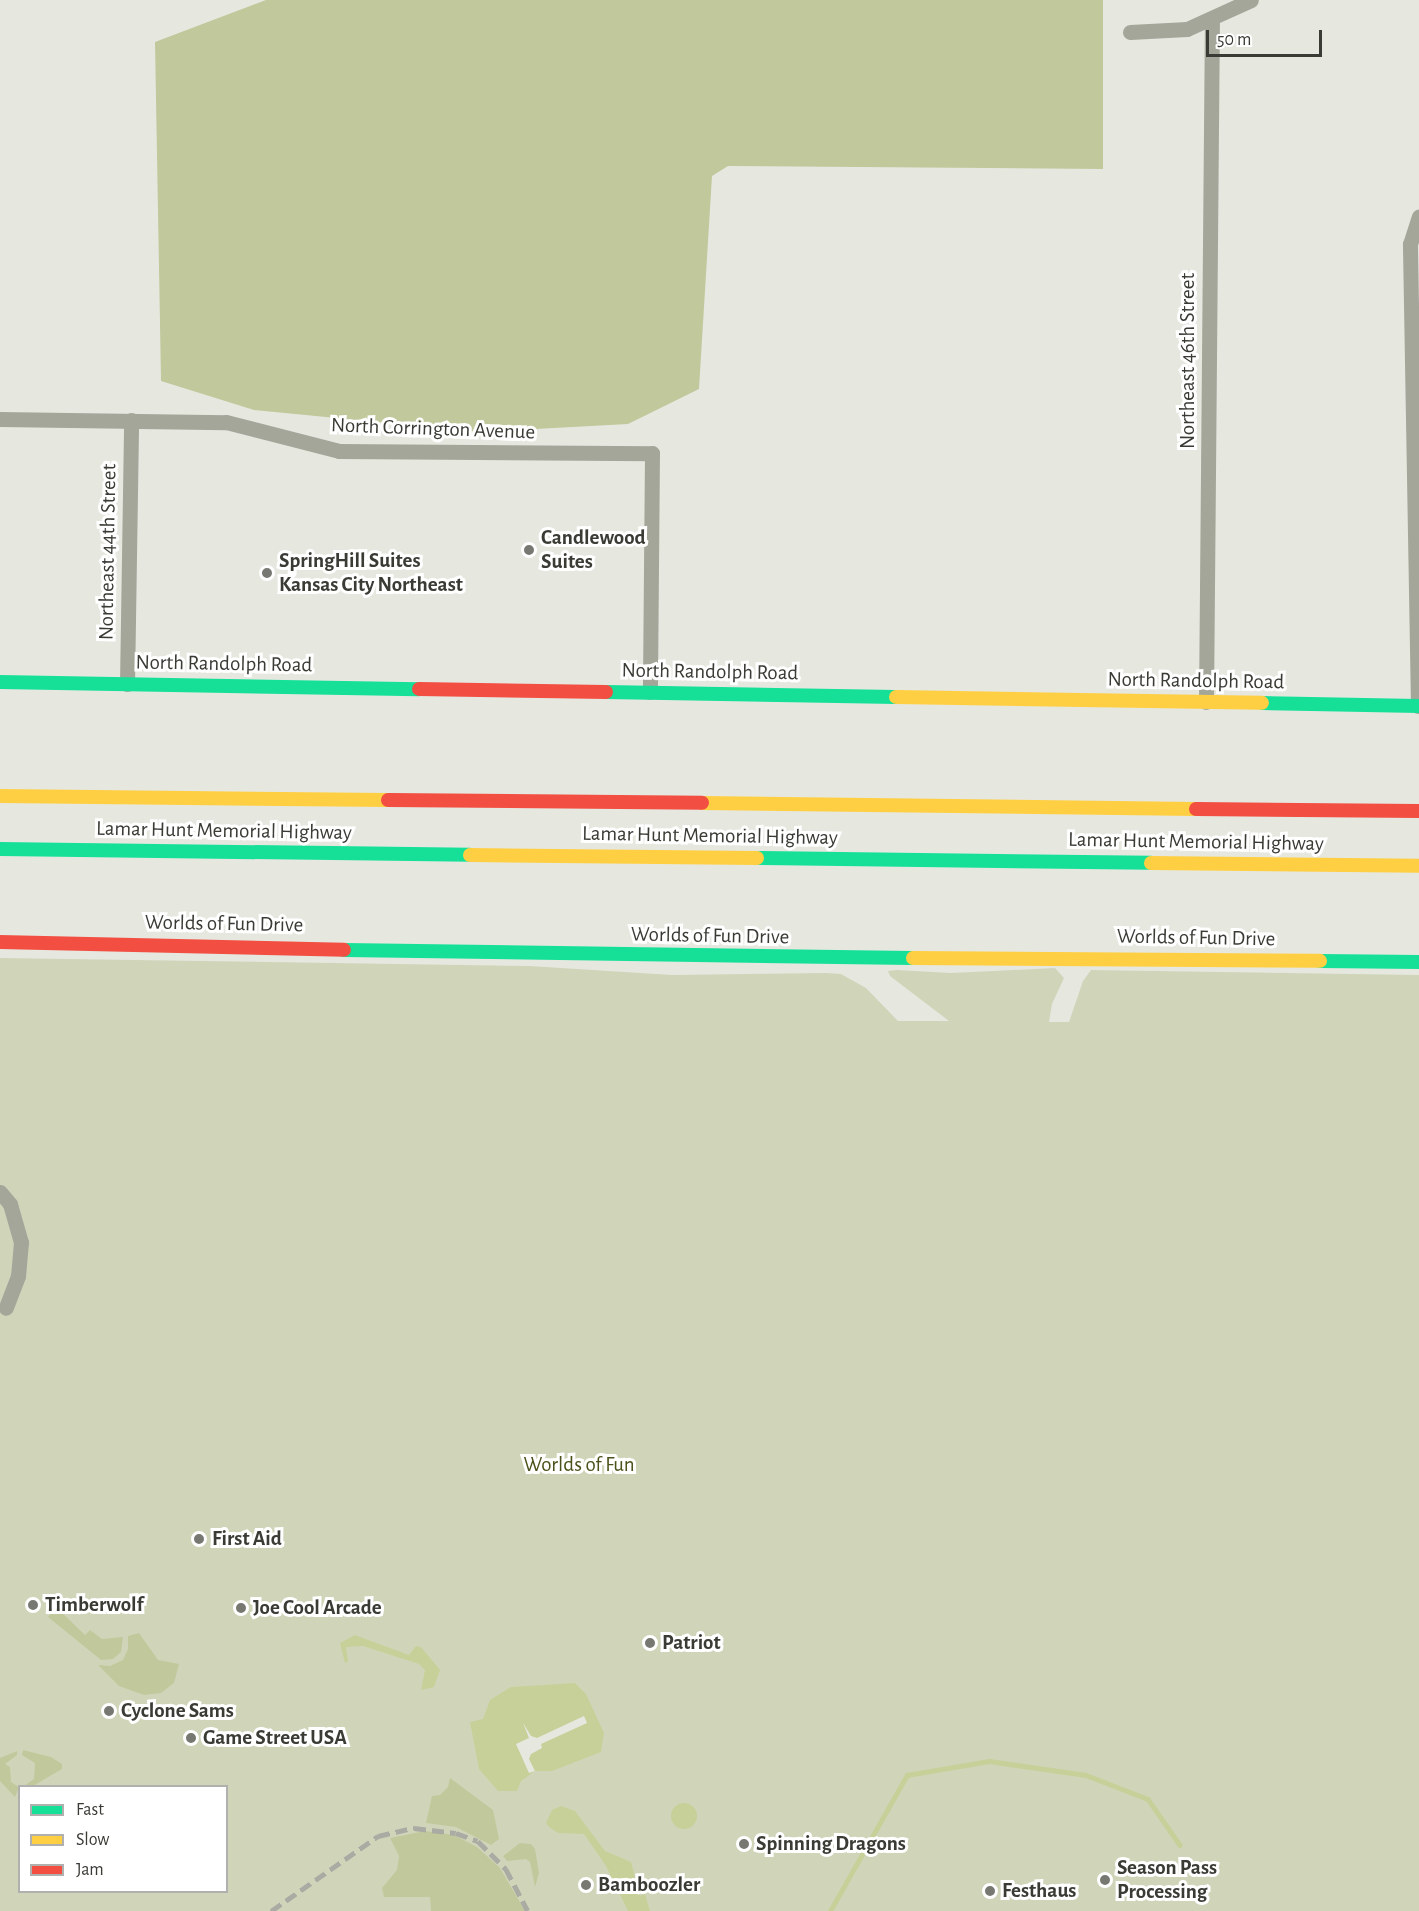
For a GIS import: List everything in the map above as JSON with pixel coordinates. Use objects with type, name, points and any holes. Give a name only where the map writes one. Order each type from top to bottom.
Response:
[{"type":"main road","name":"North Randolph Road","points":[[0,682],[1419,706]]},
{"type":"main road","name":"Lamar Hunt Memorial Highway","points":[[0,796],[1419,811]]},
{"type":"main road","name":"Lamar Hunt Memorial Highway","points":[[0,849],[1419,866]]},
{"type":"main road","name":"Worlds of Fun Drive","points":[[0,942],[601,955],[1419,962]]},
{"type":"street","points":[[1130,32],[1187,29],[1212,20],[1251,0]]},
{"type":"street","name":"Northeast 46th Street","points":[[1206,702],[1212,20]]},
{"type":"street","points":[[1419,216],[1410,244],[1419,706]]},
{"type":"street","name":"North Corrington Avenue","points":[[0,419],[226,422],[339,451],[652,453],[650,692]]},
{"type":"street","name":"Northeast 44th Street","points":[[127,684],[131,420]]},
{"type":"street","points":[[0,1192],[10,1204],[21,1242],[18,1276],[6,1308]]},
{"type":"green space","name":"Worlds of Fun","points":[[0,958],[530,966],[672,975],[827,973],[841,974],[866,988],[898,1021],[949,1021],[890,976],[888,971],[951,973],[1055,968],[1064,978],[1052,1004],[1049,1022],[1069,1022],[1083,981],[1091,970],[1419,975],[1419,1911],[0,1911]]},
{"type":"shaded area","points":[[266,0],[1103,0],[1103,169],[728,166],[712,176],[699,389],[628,424],[480,432],[254,410],[161,381],[155,42]]},
{"type":"shaded area","points":[[56,1607],[85,1635],[90,1630],[102,1639],[123,1637],[121,1652],[113,1659],[101,1660],[48,1617]]},
{"type":"shaded area","points":[[139,1633],[158,1660],[179,1664],[174,1683],[161,1693],[144,1695],[119,1686],[98,1665],[110,1666],[123,1660],[128,1649],[128,1636]]},
{"type":"shaded area","points":[[355,1635],[409,1655],[416,1646],[421,1647],[440,1670],[434,1687],[421,1690],[425,1670],[419,1664],[363,1646],[346,1647],[348,1662],[345,1663],[340,1643]]},
{"type":"shaded area","points":[[575,1683],[586,1694],[604,1733],[601,1752],[552,1771],[535,1771],[521,1781],[517,1791],[498,1791],[479,1769],[470,1722],[483,1719],[490,1700],[511,1687]]},
{"type":"shaded area","points":[[23,1750],[51,1757],[62,1764],[62,1769],[35,1785],[25,1785],[34,1779],[35,1763],[22,1755]]},
{"type":"shaded area","points":[[17,1751],[17,1755],[5,1764],[10,1767],[11,1782],[18,1786],[15,1797],[0,1781],[0,1758]]},
{"type":"shaded area","points":[[450,1778],[493,1810],[499,1839],[491,1845],[456,1827],[426,1823],[432,1796],[440,1795],[448,1787]]},
{"type":"shaded area","points":[[684,1803],[693,1807],[697,1816],[693,1825],[684,1829],[675,1825],[671,1816],[675,1807]]},
{"type":"shaded area","points":[[561,1806],[575,1811],[605,1851],[631,1862],[640,1896],[645,1894],[650,1911],[628,1911],[606,1866],[584,1834],[558,1833],[549,1827],[546,1823],[552,1810]]},
{"type":"shaded area","points":[[425,1831],[454,1835],[477,1847],[500,1868],[525,1911],[431,1911],[430,1897],[384,1897],[382,1888],[397,1870],[399,1856],[390,1838]]},
{"type":"shaded area","points":[[520,1843],[531,1844],[535,1849],[539,1873],[535,1887],[530,1862],[526,1859],[507,1861],[503,1856]]},
{"type":"pier","points":[[584,1716],[587,1723],[541,1744],[542,1748],[531,1754],[529,1759],[535,1771],[529,1773],[516,1744],[529,1738],[523,1723],[531,1736],[537,1738]]},
{"type":"waterway","points":[[830,1911],[907,1775],[989,1761],[1086,1775],[1148,1799],[1180,1845]]},
{"type":"railway","points":[[271,1911],[378,1836],[414,1828],[456,1833],[478,1841],[506,1869],[528,1911]]},
{"type":"traffic: fast","points":[[0,682],[419,689]]},
{"type":"traffic: fast","points":[[606,692],[896,697]]},
{"type":"traffic: fast","points":[[1262,703],[1419,706]]},
{"type":"traffic: fast","points":[[0,849],[470,855]]},
{"type":"traffic: fast","points":[[757,858],[1151,863]]},
{"type":"traffic: fast","points":[[344,950],[913,958]]},
{"type":"traffic: fast","points":[[1320,961],[1419,962]]},
{"type":"traffic: slow","points":[[896,697],[1262,703]]},
{"type":"traffic: slow","points":[[0,796],[388,800]]},
{"type":"traffic: slow","points":[[702,803],[1196,809]]},
{"type":"traffic: slow","points":[[470,855],[757,858]]},
{"type":"traffic: slow","points":[[1151,863],[1419,866]]},
{"type":"traffic: slow","points":[[913,958],[1320,961]]},
{"type":"traffic: jam","points":[[419,689],[606,692]]},
{"type":"traffic: jam","points":[[388,800],[702,803]]},
{"type":"traffic: jam","points":[[1196,809],[1419,811]]},
{"type":"traffic: jam","points":[[0,942],[344,950]]},
{"type":"place","name":"Candlewood Suites","points":[[529,550]]},
{"type":"place","name":"SpringHill Suites Kansas City Northeast","points":[[267,573]]},
{"type":"place","name":"First Aid","points":[[199,1539]]},
{"type":"place","name":"Timberwolf","points":[[33,1605]]},
{"type":"place","name":"Joe Cool Arcade","points":[[241,1608]]},
{"type":"place","name":"Patriot","points":[[650,1643]]},
{"type":"place","name":"Cyclone Sams","points":[[109,1711]]},
{"type":"place","name":"Game Street USA","points":[[191,1738]]},
{"type":"place","name":"Spinning Dragons","points":[[744,1844]]},
{"type":"place","name":"Season Pass Processing","points":[[1105,1880]]},
{"type":"place","name":"Bamboozler","points":[[586,1885]]},
{"type":"place","name":"Festhaus","points":[[990,1891]]}]
